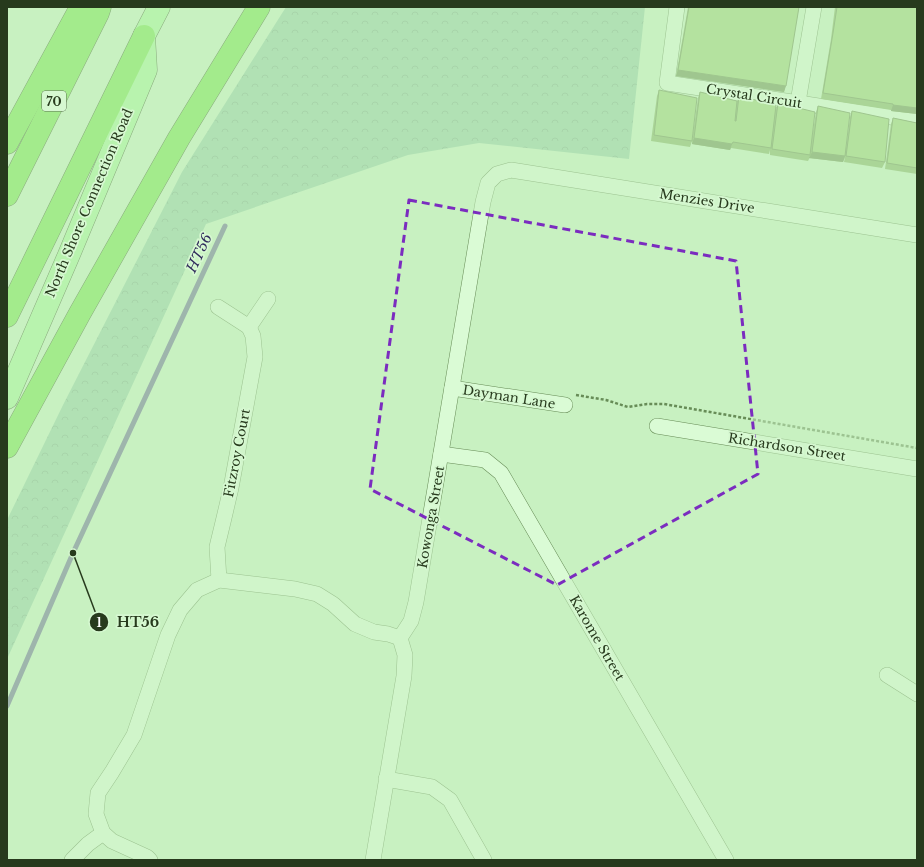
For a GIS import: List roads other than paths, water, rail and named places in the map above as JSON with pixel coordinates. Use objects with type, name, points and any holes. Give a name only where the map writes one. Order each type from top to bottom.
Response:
[{"type":"highway","name":"70","points":[[7,143],[81,7]]},
{"type":"highway","name":"70","points":[[7,195],[100,7]]},
{"type":"highway","points":[[7,447],[80,313],[179,138],[259,7]]},
{"type":"highway","points":[[7,316],[144,36]]},
{"type":"main road","points":[[144,36],[160,7]]},
{"type":"main road","name":"North Shore Connection Road","points":[[7,398],[146,70],[144,36]]},
{"type":"street","name":"Crystal Circuit","points":[[677,7],[667,83],[917,121]]},
{"type":"street","points":[[798,102],[814,7]]},
{"type":"street","name":"Menzies Drive","points":[[497,174],[512,170],[917,235]]},
{"type":"street","name":"Kowonga Street","points":[[400,638],[411,621],[416,602],[483,202],[488,183],[497,174]]},
{"type":"street","points":[[218,307],[249,327],[268,299]]},
{"type":"street","name":"Fitzroy Court","points":[[219,580],[217,547],[231,488],[255,357],[253,336],[249,327]]},
{"type":"street","name":"Dayman Lane","points":[[452,388],[565,405]]},
{"type":"street","name":"Richardson Street","points":[[657,426],[917,469]]},
{"type":"street","name":"Karome Street","points":[[442,454],[485,460],[501,473],[726,860]]},
{"type":"street","points":[[150,860],[147,857],[112,841],[103,833],[96,814],[98,793],[134,734],[168,635],[180,610],[197,590],[219,580],[295,589],[317,594],[333,604],[355,624],[374,632],[400,638],[405,655],[404,676],[373,860]]},
{"type":"street","points":[[888,675],[917,694]]},
{"type":"street","points":[[386,779],[432,787],[450,800],[484,860]]},
{"type":"street","points":[[72,860],[88,844],[103,833]]},
{"type":"waterway","name":"HT56","points":[[7,706],[73,553],[225,226]]},
{"type":"place","name":"HT56","points":[[73,553]]}]
